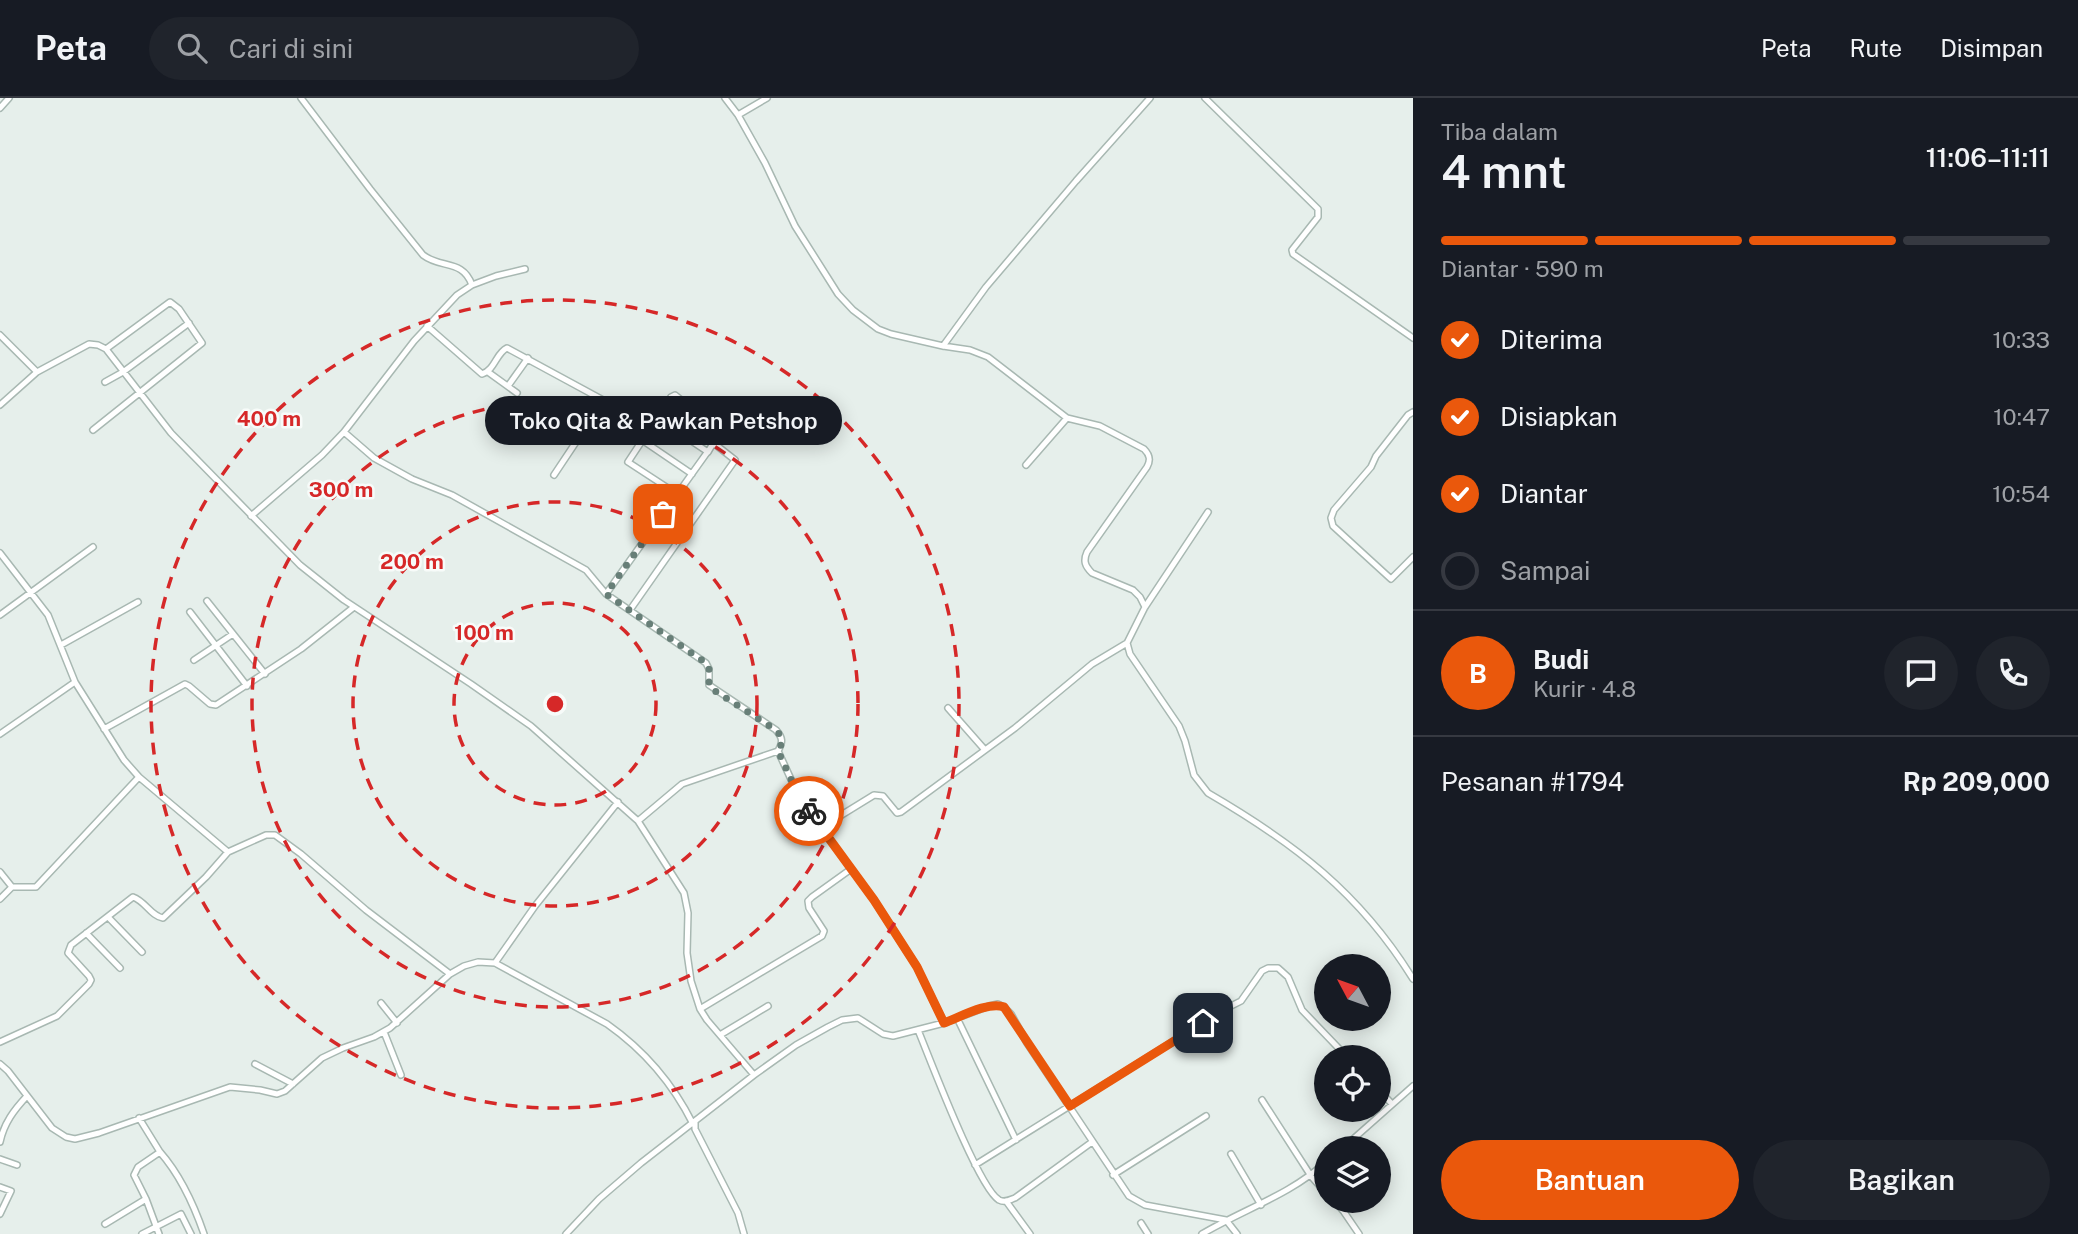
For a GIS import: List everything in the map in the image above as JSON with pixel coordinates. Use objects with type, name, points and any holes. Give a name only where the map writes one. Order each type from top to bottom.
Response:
[{"type":"street","points":[[0,108],[9,98]]},
{"type":"street","points":[[302,98],[377,198],[424,254],[433,261],[462,270],[472,285]]},
{"type":"street","points":[[725,98],[765,163],[795,226],[838,294],[853,310],[878,329],[943,346],[970,350],[988,357],[1067,418],[1100,426],[1144,449],[1148,454],[1147,467],[1087,552],[1084,561],[1093,573],[1138,593],[1145,607]]},
{"type":"street","points":[[737,115],[767,98]]},
{"type":"street","points":[[943,346],[986,287],[1150,98]]},
{"type":"street","points":[[1205,98],[1318,209],[1318,217],[1292,250],[1293,254],[1413,338]]},
{"type":"street","points":[[251,516],[322,455],[344,432],[427,326],[457,295],[472,285],[525,269]]},
{"type":"street","points":[[93,430],[202,345],[202,341],[170,302],[106,349]]},
{"type":"street","points":[[106,382],[189,323]]},
{"type":"street","points":[[427,326],[482,374],[488,372],[505,349],[528,358],[651,426]]},
{"type":"street","points":[[0,335],[37,372]]},
{"type":"street","points":[[0,405],[37,372],[89,344],[106,349],[170,433],[300,565],[354,607],[531,726],[618,802],[639,821],[684,893],[688,913],[687,953],[691,981],[700,1009],[754,1075]]},
{"type":"street","points":[[508,387],[528,358]]},
{"type":"street","points":[[488,372],[517,393]]},
{"type":"street","points":[[677,494],[628,462],[671,397],[675,395],[695,411],[702,421],[704,429],[695,443]]},
{"type":"street","points":[[1413,412],[1334,510],[1331,518],[1333,526],[1391,579],[1413,557]]},
{"type":"street","points":[[657,418],[708,452]]},
{"type":"street","points":[[1026,465],[1067,418]]},
{"type":"street","points":[[344,432],[374,458],[412,479],[452,495],[586,570],[606,594],[706,663],[709,669],[709,685],[776,730],[782,737],[778,751],[682,784],[639,821]]},
{"type":"street","points":[[554,475],[579,439]]},
{"type":"street","points":[[642,440],[692,474]]},
{"type":"street","points":[[606,594],[712,445],[716,445],[734,458],[735,462],[630,610]]},
{"type":"street","points":[[821,827],[874,795],[883,796],[892,809],[899,813],[1014,728],[1092,664],[1127,643],[1145,607],[1208,512]]},
{"type":"street","points":[[0,615],[93,548]]},
{"type":"street","points":[[0,554],[48,615],[75,682],[124,760],[139,778],[228,852]]},
{"type":"street","points":[[207,601],[265,674]]},
{"type":"street","points":[[61,645],[138,602]]},
{"type":"street","points":[[104,729],[185,684],[213,705],[265,674],[354,607]]},
{"type":"street","points":[[190,612],[247,686]]},
{"type":"street","points":[[194,660],[233,634]]},
{"type":"street","points":[[1127,643],[1130,654],[1179,726],[1194,775],[1200,785],[1208,793],[1257,822],[1313,862],[1352,899],[1412,974]]},
{"type":"street","points":[[0,734],[75,682]]},
{"type":"street","points":[[947,708],[985,750]]},
{"type":"street","points":[[778,751],[795,788],[917,967],[944,1023]]},
{"type":"street","points":[[0,899],[12,887],[36,887],[139,778]]},
{"type":"street","points":[[495,963],[535,906],[618,802]]},
{"type":"street","points":[[0,1042],[57,1016],[89,984],[91,979],[68,951],[71,945],[86,933],[135,897],[157,917],[163,918],[228,852],[266,835],[275,835],[366,911],[450,974]]},
{"type":"street","points":[[700,1009],[822,936],[824,931],[809,908],[808,901],[851,869]]},
{"type":"street","points":[[0,872],[12,887]]},
{"type":"street","points":[[108,917],[142,952]]},
{"type":"street","points":[[86,933],[120,968]]},
{"type":"street","points":[[0,1064],[52,1128],[75,1139],[230,1087],[277,1094],[285,1091],[329,1054],[384,1032],[397,1023],[450,974],[478,962],[495,963],[607,1024],[648,1059],[683,1104],[694,1123],[738,1213],[744,1234]]},
{"type":"street","points":[[975,1165],[1241,1001],[1262,971],[1268,968],[1278,968],[1288,977],[1302,1010],[1336,1045]]},
{"type":"street","points":[[382,1003],[397,1023]]},
{"type":"street","points":[[566,1234],[599,1199],[754,1075],[796,1045],[842,1020],[858,1018],[883,1034],[893,1036],[944,1023],[998,1004],[1004,1007],[1122,1189],[1137,1202],[1226,1220],[1237,1234]]},
{"type":"street","points":[[720,1035],[768,1006]]},
{"type":"street","points":[[957,1018],[1016,1140]]},
{"type":"street","points":[[918,1030],[975,1165],[1000,1200],[1015,1198],[1092,1142]]},
{"type":"street","points":[[384,1032],[401,1075]]},
{"type":"street","points":[[255,1064],[293,1084]]},
{"type":"street","points":[[1356,1136],[1413,1086]]},
{"type":"street","points":[[0,1142],[11,1113],[27,1096]]},
{"type":"street","points":[[1262,1100],[1314,1179]]},
{"type":"street","points":[[1113,1175],[1206,1116]]},
{"type":"street","points":[[139,1118],[178,1176],[197,1213],[204,1234]]},
{"type":"street","points":[[159,1234],[134,1175],[138,1167],[160,1152]]},
{"type":"street","points":[[1231,1154],[1261,1205]]},
{"type":"street","points":[[0,1160],[17,1165]]},
{"type":"street","points":[[1202,1234],[1261,1205],[1314,1173]]},
{"type":"street","points":[[0,1186],[11,1191],[0,1214]]},
{"type":"street","points":[[104,1224],[146,1199]]},
{"type":"street","points":[[1006,1201],[1030,1234]]},
{"type":"street","points":[[1345,1213],[1359,1234]]},
{"type":"street","points":[[142,1234],[181,1214],[191,1234]]},
{"type":"street","points":[[1141,1223],[1149,1234]]},
{"type":"way so far","points":[[663,514],[606,594],[706,663],[712,689],[776,730],[782,737],[778,751],[809,811]]},
{"type":"place","name":"Toko Qita & Pawkan Petshop","points":[[663,514]]},
{"type":"route","points":[[809,811],[874,900],[917,967],[944,1023],[989,1006],[998,1004],[1004,1007],[1070,1106],[1203,1023]]}]
